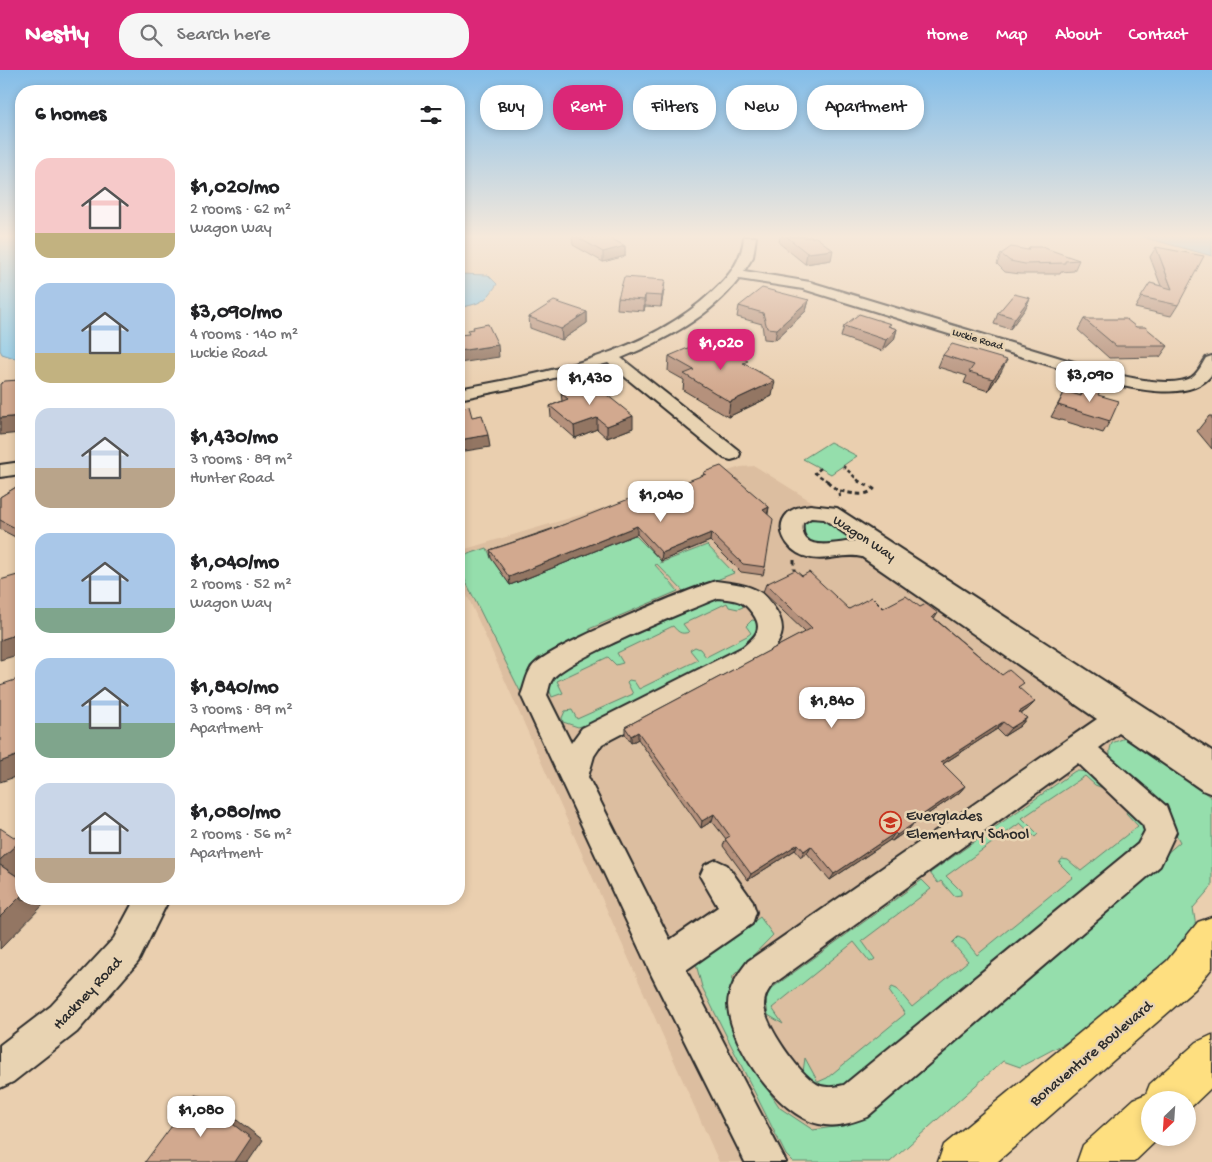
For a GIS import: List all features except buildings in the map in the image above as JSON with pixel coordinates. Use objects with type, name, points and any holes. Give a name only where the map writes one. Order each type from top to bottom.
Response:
[{"type":"main road","name":"Bonaventure Boulevard","points":[[961,1162],[1181,975],[1212,936]]},
{"type":"main road","points":[[1176,1091],[1212,1058]]},
{"type":"main road","points":[[1100,1162],[1141,1123]]},
{"type":"street","points":[[465,393],[561,371],[609,356],[650,340],[697,313],[717,297],[724,288]]},
{"type":"street","name":"Luckie Road","points":[[815,288],[1100,376],[1138,384],[1187,384],[1198,379],[1212,361]]},
{"type":"street","points":[[609,356],[730,454]]},
{"type":"street","points":[[0,471],[15,469]]},
{"type":"street","name":"Wagon Way","points":[[1212,767],[837,517],[830,513],[812,511],[799,515],[792,520],[791,535],[805,548],[827,553],[855,548],[869,551],[1212,781]]},
{"type":"street","points":[[574,777],[581,751],[592,736],[752,654],[766,644],[772,630],[768,616],[752,598],[737,592],[716,590],[558,661],[542,672],[534,696],[664,964],[766,1162]]},
{"type":"street","points":[[1079,747],[1154,816],[1161,832],[1149,855],[852,1103],[836,1107],[815,1104],[789,1085],[760,1046],[746,1014],[747,993],[760,973],[1118,719]]},
{"type":"street","points":[[664,964],[740,912],[716,876]]},
{"type":"street","name":"Hackney Road","points":[[0,1069],[64,1019],[126,950],[150,905]]},
{"type":"path","points":[[821,468],[815,473],[840,491],[860,495],[872,492],[874,489],[872,486],[859,482],[852,472],[843,466]]},
{"type":"path","points":[[837,506],[842,496],[840,491]]},
{"type":"shaded area","name":"Everglades Elementary School","points":[[755,466],[830,513],[1212,767],[1212,880],[885,1162],[719,1162],[465,590],[465,549],[741,467]]},
{"type":"green space","points":[[830,442],[857,456],[831,474],[803,459]]},
{"type":"green space","points":[[825,517],[867,544],[807,544],[797,525],[806,518]]},
{"type":"green space","points":[[635,535],[661,561],[660,563],[707,545],[734,573],[685,593],[657,564],[655,565],[678,591],[589,629],[593,635],[538,658],[530,666],[523,690],[520,691],[465,580],[465,555],[487,548],[491,558],[510,585]]},
{"type":"green space","points":[[716,598],[730,598],[742,603],[743,607],[738,609],[729,607],[727,603],[683,624],[689,632],[686,633],[676,630],[673,626],[617,653],[623,663],[616,665],[608,657],[557,681],[563,693],[552,697],[549,689],[551,678],[573,663]]},
{"type":"green space","points":[[752,620],[758,621],[758,641],[599,721],[578,727],[563,722],[562,718],[565,711],[572,710],[577,719],[633,694],[627,682],[629,680],[634,681],[639,689],[698,660],[690,650],[695,647],[700,649],[706,657],[747,636],[751,633],[746,626]]},
{"type":"green space","points":[[1125,738],[1135,739],[1169,762],[1173,770],[1212,798],[1212,886],[1193,908],[1197,933],[1099,1025],[1020,1067],[1003,1061],[890,1162],[793,1162],[786,1155],[702,987],[696,964],[760,917],[773,935],[733,976],[728,1012],[741,1050],[780,1108],[813,1130],[848,1125],[1180,842],[1169,821],[1114,765],[1110,754],[1112,743]]},
{"type":"green space","points":[[1075,771],[1094,775],[1103,783],[1103,788],[1095,785],[1085,776],[1022,818],[1038,834],[1035,837],[1020,823],[946,876],[961,891],[961,895],[954,896],[941,881],[938,883],[930,873]]},
{"type":"green space","points":[[1128,810],[1147,827],[1145,836],[855,1078],[839,1089],[819,1089],[803,1072],[805,1058],[818,1082],[827,1078],[905,1014],[889,991],[892,987],[897,989],[912,1007],[968,961],[952,943],[958,937],[965,940],[977,955],[1073,877],[1059,863],[1062,859],[1068,860],[1081,871],[1138,826],[1126,813]]},
{"type":"green space","points":[[922,880],[931,889],[862,941],[875,959],[870,962],[854,942],[772,1008],[783,1024],[768,1015],[766,1000],[768,991]]},
{"type":"water","points":[[0,288],[15,288],[15,358],[2,354],[0,350]]},
{"type":"water","points":[[465,288],[494,288],[485,299],[465,307]]},
{"type":"place","name":"Everglades Elementary School","points":[[890,823]]}]
